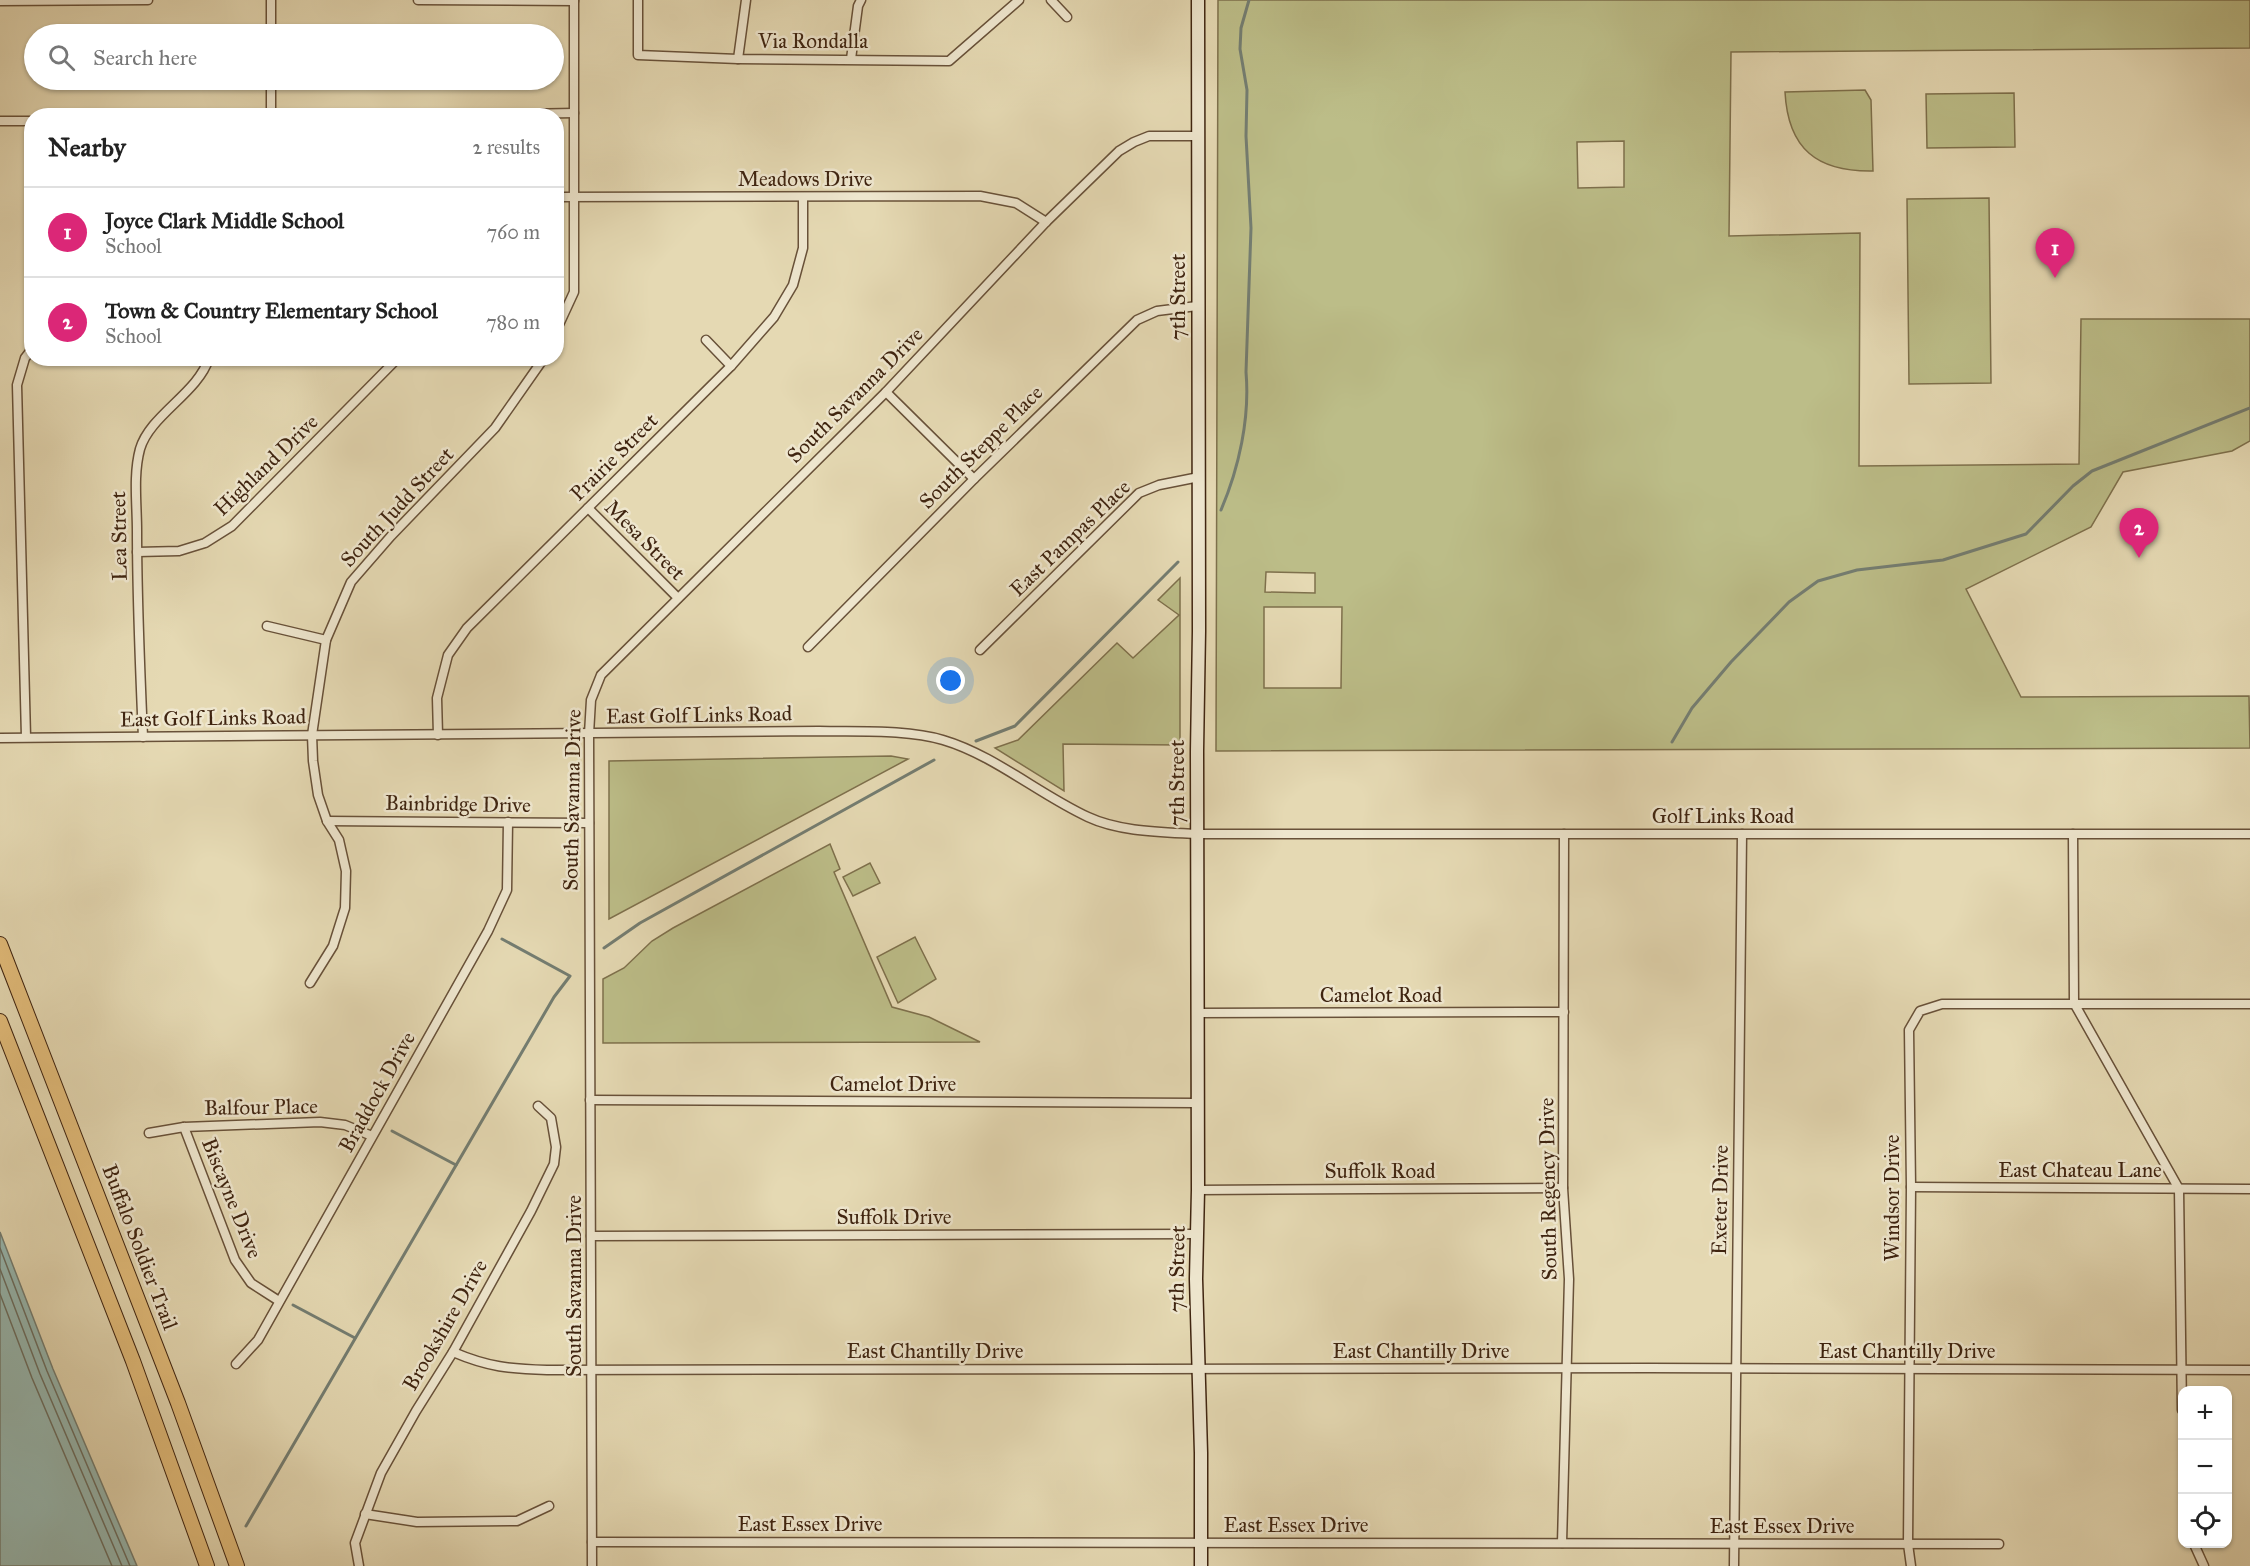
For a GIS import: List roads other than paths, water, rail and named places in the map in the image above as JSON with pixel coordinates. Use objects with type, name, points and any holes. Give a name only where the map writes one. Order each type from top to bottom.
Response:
[{"type":"main road","name":"7th Street","points":[[1198,0],[1199,477],[1196,1103],[1197,1369],[1201,1453],[1201,1566]]},
{"type":"main road","name":"Buffalo Soldier Trail","points":[[0,944],[178,1403],[237,1566]]},
{"type":"main road","points":[[0,1021],[133,1361],[207,1566]]},
{"type":"street","points":[[0,1],[148,0]]},
{"type":"street","points":[[271,0],[271,24]]},
{"type":"street","points":[[418,0],[574,1],[574,292],[564,314]]},
{"type":"street","name":"Via Rondalla","points":[[638,0],[638,55],[738,59],[949,61],[1019,0]]},
{"type":"street","points":[[738,59],[746,0]]},
{"type":"street","points":[[851,59],[858,6],[861,0]]},
{"type":"street","points":[[1051,0],[1067,17]]},
{"type":"street","points":[[271,90],[271,108]]},
{"type":"street","points":[[564,113],[574,113]]},
{"type":"street","points":[[0,121],[24,121]]},
{"type":"street","name":"South Savanna Drive","points":[[592,1566],[589,734],[591,700],[601,675],[886,392],[1046,222],[1119,152],[1149,136],[1198,136]]},
{"type":"street","name":"Meadows Drive","points":[[564,197],[980,196],[1016,203],[1046,222]]},
{"type":"street","name":"Prairie Street","points":[[438,735],[437,698],[448,655],[466,628],[732,366],[774,317],[794,285],[803,248],[803,197]]},
{"type":"street","name":"South Steppe Place","points":[[808,647],[974,479],[1137,320],[1157,310],[1197,306]]},
{"type":"street","points":[[706,340],[732,366]]},
{"type":"street","points":[[24,362],[17,386],[26,737]]},
{"type":"street","name":"Lea Street","points":[[142,737],[136,552],[136,468],[141,446],[154,426],[205,371],[207,366]]},
{"type":"street","name":"Highland Drive","points":[[136,552],[179,551],[205,543],[232,526],[390,366]]},
{"type":"street","name":"South Judd Street","points":[[310,982],[333,946],[345,908],[346,871],[339,840],[327,821],[318,795],[312,735],[326,640],[351,582],[390,536],[495,428],[538,366]]},
{"type":"street","points":[[886,392],[974,479]]},
{"type":"street","name":"East Pampas Place","points":[[980,650],[1139,493],[1159,485],[1199,477]]},
{"type":"street","name":"Mesa Street","points":[[588,508],[678,598]]},
{"type":"street","points":[[267,626],[326,640]]},
{"type":"street","name":"East Golf Links Road","points":[[0,738],[819,731],[896,733],[942,740],[977,754],[1090,819],[1137,831],[1197,834]]},
{"type":"street","name":"Bainbridge Drive","points":[[327,821],[589,823]]},
{"type":"street","name":"Braddock Drive","points":[[236,1364],[258,1340],[501,906],[507,890],[508,822]]},
{"type":"street","name":"Golf Links Road","points":[[1197,834],[2250,834]]},
{"type":"street","name":"South Regency Drive","points":[[1562,1543],[1569,1280],[1563,1188],[1564,834]]},
{"type":"street","name":"Exeter Drive","points":[[1734,1566],[1742,834]]},
{"type":"street","points":[[2073,834],[2074,1003],[2179,1189],[2181,1386]]},
{"type":"street","name":"Windsor Drive","points":[[1911,1566],[1908,1544],[1911,1187],[1909,1030],[1920,1011],[1942,1004],[2250,1004]]},
{"type":"street","name":"Camelot Road","points":[[1197,1013],[1564,1012]]},
{"type":"street","name":"Camelot Drive","points":[[590,1100],[1196,1103]]},
{"type":"street","name":"Brookshire Drive","points":[[358,1566],[355,1543],[381,1473],[453,1352],[531,1211],[554,1164],[556,1147],[550,1118],[538,1106]]},
{"type":"street","name":"Balfour Place","points":[[149,1133],[184,1127],[320,1122],[345,1125],[372,1136]]},
{"type":"street","name":"Biscayne Drive","points":[[184,1127],[235,1260],[251,1283],[279,1301]]},
{"type":"street","name":"East Chateau Lane","points":[[1911,1187],[2250,1189]]},
{"type":"street","name":"Suffolk Road","points":[[1198,1190],[1563,1188]]},
{"type":"street","name":"Suffolk Drive","points":[[591,1236],[1197,1234]]},
{"type":"street","name":"East Chantilly Drive","points":[[453,1352],[504,1369],[547,1370],[2250,1370]]},
{"type":"street","points":[[364,1514],[417,1522],[517,1521],[549,1506]]},
{"type":"street","name":"East Essex Drive","points":[[592,1542],[1999,1544]]},
{"type":"street","points":[[2196,1548],[2204,1566]]},
{"type":"water","points":[[0,1232],[53,1369],[137,1566],[0,1566]]},
{"type":"waterway","points":[[1221,510],[1242,442],[1247,389],[1251,228],[1246,136],[1247,90],[1240,49],[1241,28],[1249,0]]},
{"type":"waterway","points":[[1672,742],[1692,708],[1731,662],[1789,602],[1818,581],[1857,570],[1943,560],[2026,534],[2073,486],[2092,471],[2250,408]]},
{"type":"waterway","points":[[976,741],[1015,726],[1178,562]]},
{"type":"waterway","points":[[604,948],[640,923],[934,760]]},
{"type":"waterway","points":[[246,1526],[554,997],[570,976],[502,939]]},
{"type":"waterway","points":[[392,1131],[456,1165]]},
{"type":"waterway","points":[[293,1305],[355,1338]]},
{"type":"place","name":"Joyce Clark Middle School","points":[[2055,278]]},
{"type":"place","name":"Town & Country Elementary School","points":[[2139,558]]}]
